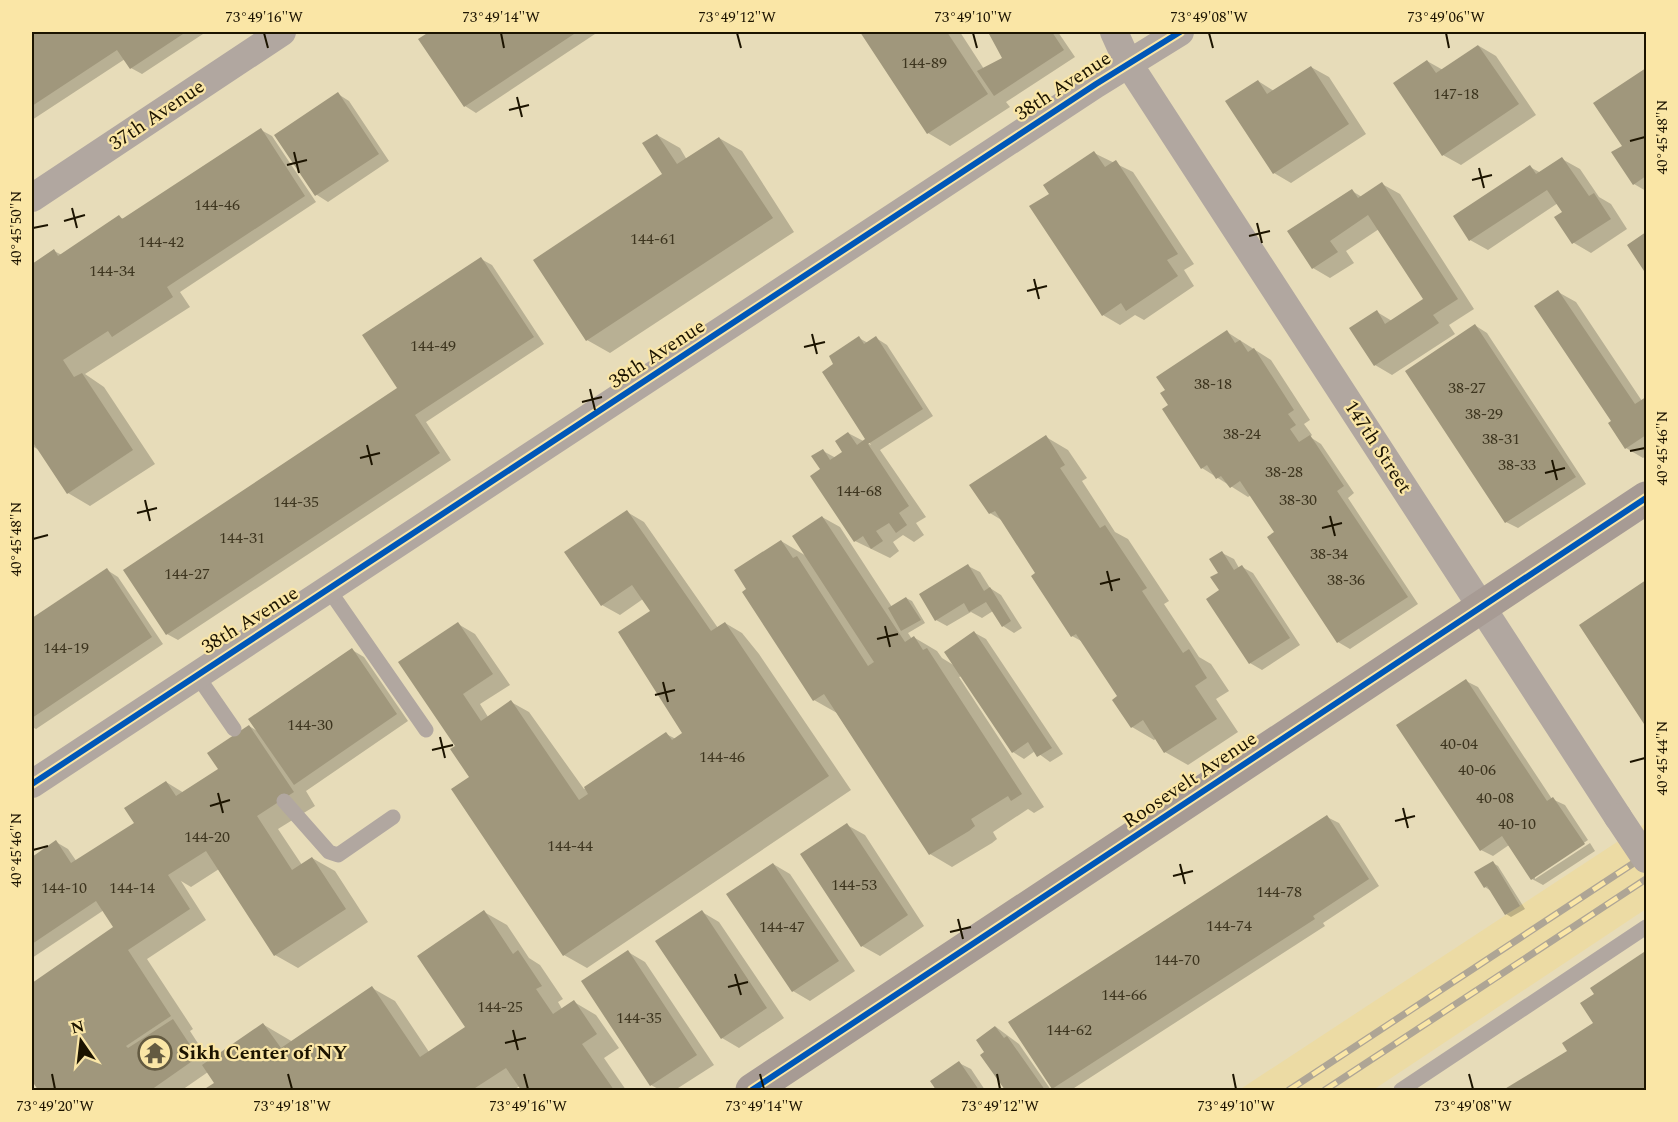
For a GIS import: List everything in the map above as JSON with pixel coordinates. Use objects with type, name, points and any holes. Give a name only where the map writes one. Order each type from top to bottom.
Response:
[{"type":"street","name":"37th Avenue","points":[[32,198],[282,32]]},
{"type":"street","name":"147th Street","points":[[1114,32],[1128,63],[1647,860]]},
{"type":"street","name":"38th Avenue","points":[[32,784],[1128,63],[1180,32]]},
{"type":"street","name":"Roosevelt Avenue","points":[[752,1090],[1647,498]]},
{"type":"lane","points":[[329,590],[426,730]]},
{"type":"lane","points":[[196,674],[234,729]]},
{"type":"lane","points":[[284,801],[329,852],[338,855],[393,817]]},
{"type":"lane","points":[[1401,1090],[1647,927]]},
{"type":"shaded area","points":[[1646,823],[1646,909],[1373,1090],[1239,1090]]},
{"type":"building","points":[[32,32],[186,32],[130,69],[117,50],[32,106]]},
{"type":"building","points":[[429,32],[577,32],[464,107],[418,39]]},
{"type":"building","points":[[860,32],[947,32],[988,94],[927,134]]},
{"type":"building","points":[[988,32],[1052,32],[1064,50],[994,96],[977,71],[1002,58]]},
{"type":"building","points":[[1478,45],[1519,104],[1442,156],[1393,83],[1427,60],[1436,73]]},
{"type":"building","points":[[1311,66],[1349,124],[1273,174],[1225,101],[1258,80],[1267,94]]},
{"type":"building","points":[[1646,68],[1646,176],[1633,185],[1611,152],[1622,146],[1593,103]]},
{"type":"building","points":[[338,92],[379,154],[315,196],[274,135]]},
{"type":"building","points":[[261,128],[305,196],[167,287],[173,297],[112,337],[108,331],[63,360],[74,377],[82,373],[133,450],[67,494],[34,444],[32,446],[32,264],[54,249],[58,256],[119,215],[122,219]]},
{"type":"building","points":[[657,134],[677,164],[719,137],[773,218],[586,341],[533,260],[662,174],[642,143]]},
{"type":"building","points":[[1094,151],[1105,167],[1116,160],[1178,254],[1167,260],[1178,276],[1126,311],[1121,303],[1102,316],[1029,206],[1049,194],[1043,185]]},
{"type":"building","points":[[1562,157],[1589,196],[1594,193],[1611,219],[1572,244],[1554,217],[1562,212],[1547,190],[1469,241],[1453,216],[1530,165],[1536,174]]},
{"type":"building","points":[[1382,182],[1458,299],[1433,315],[1439,323],[1374,366],[1349,328],[1377,310],[1385,324],[1423,299],[1368,215],[1330,241],[1338,252],[1312,269],[1287,231],[1352,189],[1358,198]]},
{"type":"building","points":[[1646,232],[1646,274],[1627,245]]},
{"type":"building","points":[[481,257],[534,337],[415,415],[440,453],[166,635],[123,570],[397,388],[362,335]]},
{"type":"building","points":[[1558,290],[1635,404],[1646,397],[1646,435],[1625,449],[1608,423],[1611,421],[1534,306]]},
{"type":"building","points":[[1475,324],[1576,477],[1505,523],[1405,371]]},
{"type":"building","points":[[1227,330],[1235,343],[1240,340],[1248,352],[1254,348],[1294,410],[1288,414],[1296,425],[1290,429],[1299,442],[1310,435],[1344,486],[1337,491],[1408,597],[1337,643],[1267,537],[1274,532],[1240,481],[1230,488],[1221,476],[1216,479],[1207,465],[1201,469],[1162,409],[1168,405],[1160,393],[1165,390],[1156,377]]},
{"type":"building","points":[[859,336],[864,344],[876,336],[923,409],[868,444],[909,506],[899,513],[907,525],[896,533],[889,523],[876,531],[883,541],[871,549],[863,536],[854,542],[810,476],[820,469],[811,456],[823,449],[830,460],[842,452],[835,441],[848,432],[857,445],[865,439],[822,372],[833,364],[829,356]]},
{"type":"building","points":[[1046,435],[1065,465],[1060,468],[1100,528],[1105,525],[1147,588],[1142,591],[1183,653],[1189,649],[1207,678],[1195,686],[1217,719],[1164,753],[1143,720],[1131,728],[1112,700],[1117,696],[1076,634],[1071,637],[1031,576],[1035,573],[995,511],[989,514],[969,485]]},
{"type":"building","points":[[627,510],[711,631],[725,622],[829,776],[563,956],[451,789],[469,777],[450,749],[455,746],[398,662],[458,622],[493,674],[463,694],[481,721],[511,700],[579,800],[588,794],[584,787],[666,732],[672,740],[682,733],[618,632],[650,611],[632,585],[601,606],[564,552]]},
{"type":"building","points":[[822,516],[905,642],[914,636],[923,650],[927,648],[1022,794],[1011,801],[1008,796],[971,819],[975,826],[929,855],[824,694],[813,701],[742,592],[746,589],[734,570],[781,540],[793,558],[797,556],[868,666],[874,662],[792,536]]},
{"type":"building","points":[[1222,551],[1234,570],[1242,565],[1290,638],[1249,664],[1206,599],[1219,590],[1210,577],[1218,573],[1209,559]]},
{"type":"building","points":[[968,564],[984,591],[990,587],[1011,621],[1002,627],[986,602],[969,612],[964,603],[935,621],[919,594]]},
{"type":"building","points":[[107,568],[152,637],[32,718],[32,618]]},
{"type":"building","points":[[1646,580],[1646,727],[1579,625]]},
{"type":"building","points":[[906,597],[921,620],[901,631],[888,608]]},
{"type":"building","points":[[974,631],[1052,748],[1037,757],[1028,742],[1012,753],[944,652]]},
{"type":"building","points":[[352,648],[397,714],[294,785],[248,719]]},
{"type":"building","points":[[1466,679],[1547,801],[1553,797],[1585,844],[1531,880],[1502,836],[1480,851],[1396,725]]},
{"type":"building","points":[[249,725],[294,792],[257,816],[292,870],[312,857],[346,909],[274,956],[206,851],[168,875],[190,909],[128,950],[171,1016],[126,1046],[128,1048],[173,1019],[198,1057],[151,1090],[38,1090],[32,1081],[32,983],[113,927],[96,901],[32,944],[32,857],[56,840],[71,863],[134,823],[124,808],[166,781],[176,796],[218,769],[207,753]]},
{"type":"building","points":[[1327,815],[1369,879],[1313,916],[1315,919],[1052,1089],[1008,1022]]},
{"type":"building","points":[[847,823],[908,915],[861,947],[800,854]]},
{"type":"building","points":[[1493,861],[1520,906],[1505,915],[1487,886],[1484,888],[1474,872]]},
{"type":"building","points":[[773,863],[839,961],[792,992],[726,894]]},
{"type":"building","points":[[484,910],[513,954],[518,950],[542,986],[536,989],[553,1014],[574,1000],[597,1034],[582,1044],[614,1090],[521,1090],[506,1068],[472,1090],[203,1090],[214,1083],[202,1065],[263,1023],[281,1048],[372,986],[420,1057],[465,1027],[417,956]]},
{"type":"building","points":[[702,910],[767,1008],[721,1039],[655,941]]},
{"type":"building","points":[[628,950],[697,1055],[650,1086],[581,981]]},
{"type":"building","points":[[1644,952],[1646,956],[1646,1090],[1503,1090],[1567,1051],[1562,1043],[1593,1023],[1580,1003],[1594,994],[1590,988]]},
{"type":"building","points":[[995,1026],[1004,1038],[1007,1036],[1045,1090],[1005,1090],[980,1055],[984,1052],[976,1040]]},
{"type":"building","points":[[959,1061],[979,1090],[936,1090],[930,1081]]},
{"type":"railway","points":[[1289,1090],[1646,855]]},
{"type":"railway","points":[[1325,1090],[1646,879]]},
{"type":"cycle path","points":[[32,784],[1096,84],[1180,32]]},
{"type":"cycle path","points":[[752,1090],[1646,498]]},
{"type":"place","name":"Sikh Center of NY","points":[[155,1053]]}]
